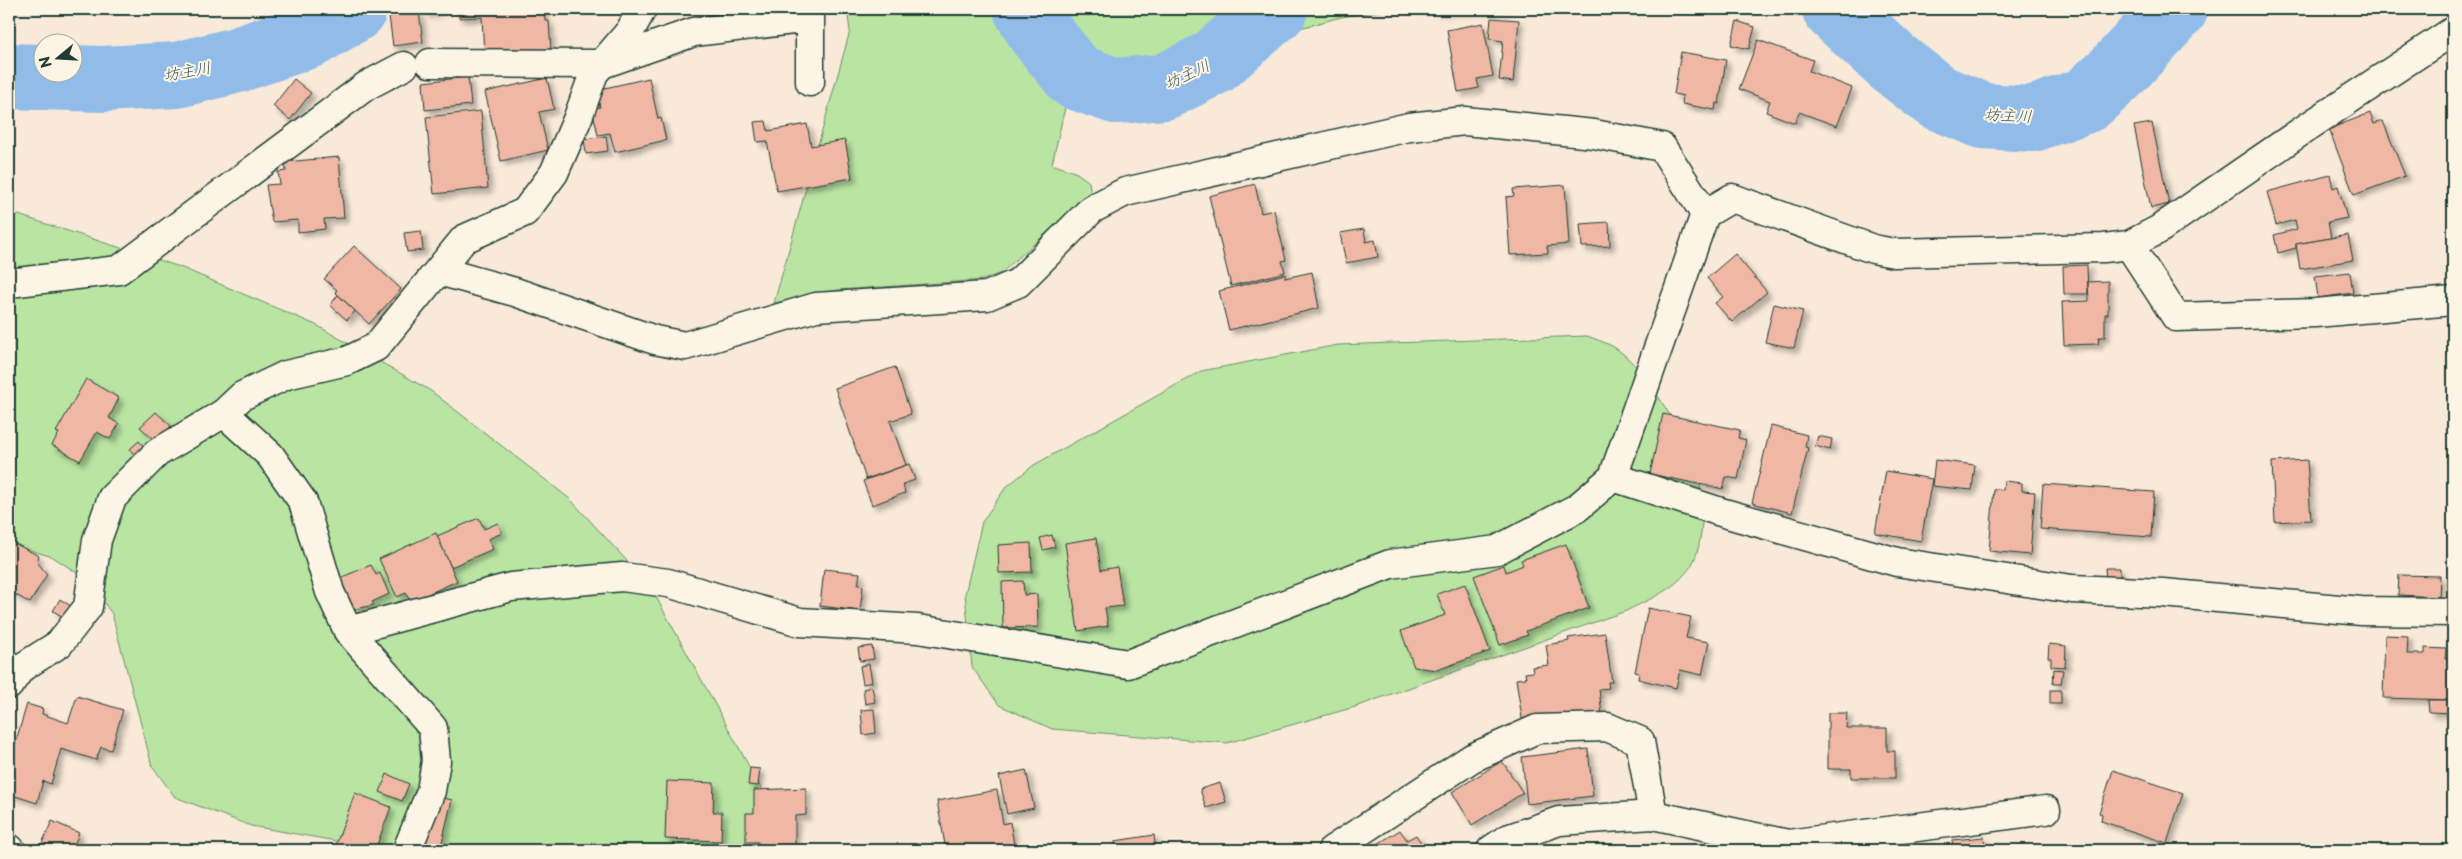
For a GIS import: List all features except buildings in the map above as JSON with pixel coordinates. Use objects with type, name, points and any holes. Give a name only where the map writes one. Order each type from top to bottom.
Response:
[{"type":"street","points":[[9,685],[21,668],[59,644],[88,607],[96,540],[112,498],[157,453],[224,413],[242,396],[286,375],[347,361],[376,347],[464,238],[524,212],[554,173],[578,120],[594,73],[630,31],[642,9]]},
{"type":"street","points":[[9,283],[119,270],[366,86],[417,64],[602,64],[694,32],[810,18],[810,82]]},
{"type":"street","points":[[348,631],[511,587],[622,577],[668,582],[800,622],[918,629],[1128,664],[1390,564],[1497,550],[1577,508],[1613,477],[1705,214],[1732,198],[1873,249],[1894,253],[2104,248],[2129,245],[2158,230],[2312,124],[2453,31]]},
{"type":"street","points":[[439,271],[515,292],[655,340],[685,346],[816,307],[987,296],[1018,283],[1092,208],[1125,192],[1409,127],[1465,121],[1594,134],[1662,147],[1705,214]]},
{"type":"street","points":[[2129,245],[2176,317],[2315,313],[2453,301]]},
{"type":"street","points":[[224,413],[270,455],[303,502],[330,592],[348,631],[433,728],[436,761],[431,791],[407,850]]},
{"type":"street","points":[[1613,477],[1724,513],[1897,562],[2072,588],[2163,593],[2361,611],[2453,612]]},
{"type":"street","points":[[1332,850],[1472,758],[1537,730],[1606,726],[1640,741],[1653,815]]},
{"type":"street","points":[[1491,850],[1506,839],[1559,821],[1653,815],[1788,844],[2046,810]]},
{"type":"green space","points":[[847,9],[1392,9],[1341,17],[1300,28],[1235,76],[1196,92],[1111,104],[1067,99],[1052,164],[1077,173],[1089,182],[1091,194],[1001,273],[983,280],[838,290],[774,303],[850,31]]},
{"type":"green space","points":[[9,212],[180,267],[316,325],[431,391],[570,499],[650,586],[795,850],[387,850],[251,826],[175,797],[152,766],[112,614],[89,581],[53,557],[9,544]]},
{"type":"green space","points":[[1587,336],[1612,346],[1638,369],[1675,424],[1698,477],[1702,497],[1699,547],[1691,566],[1685,574],[1653,598],[1626,611],[1355,707],[1227,743],[1052,729],[999,705],[972,667],[965,594],[982,522],[1006,487],[1034,465],[1201,371],[1338,345]]},
{"type":"waterway","name":"坊主川","points":[[9,76],[103,79],[177,75],[237,60],[310,35],[354,9]]},
{"type":"waterway","name":"坊主川","points":[[1026,9],[1041,34],[1076,77],[1116,91],[1164,87],[1214,62],[1275,9]]},
{"type":"waterway","name":"坊主川","points":[[1835,9],[1892,62],[1937,97],[1983,116],[2032,119],[2086,100],[2116,73],[2175,9]]}]
